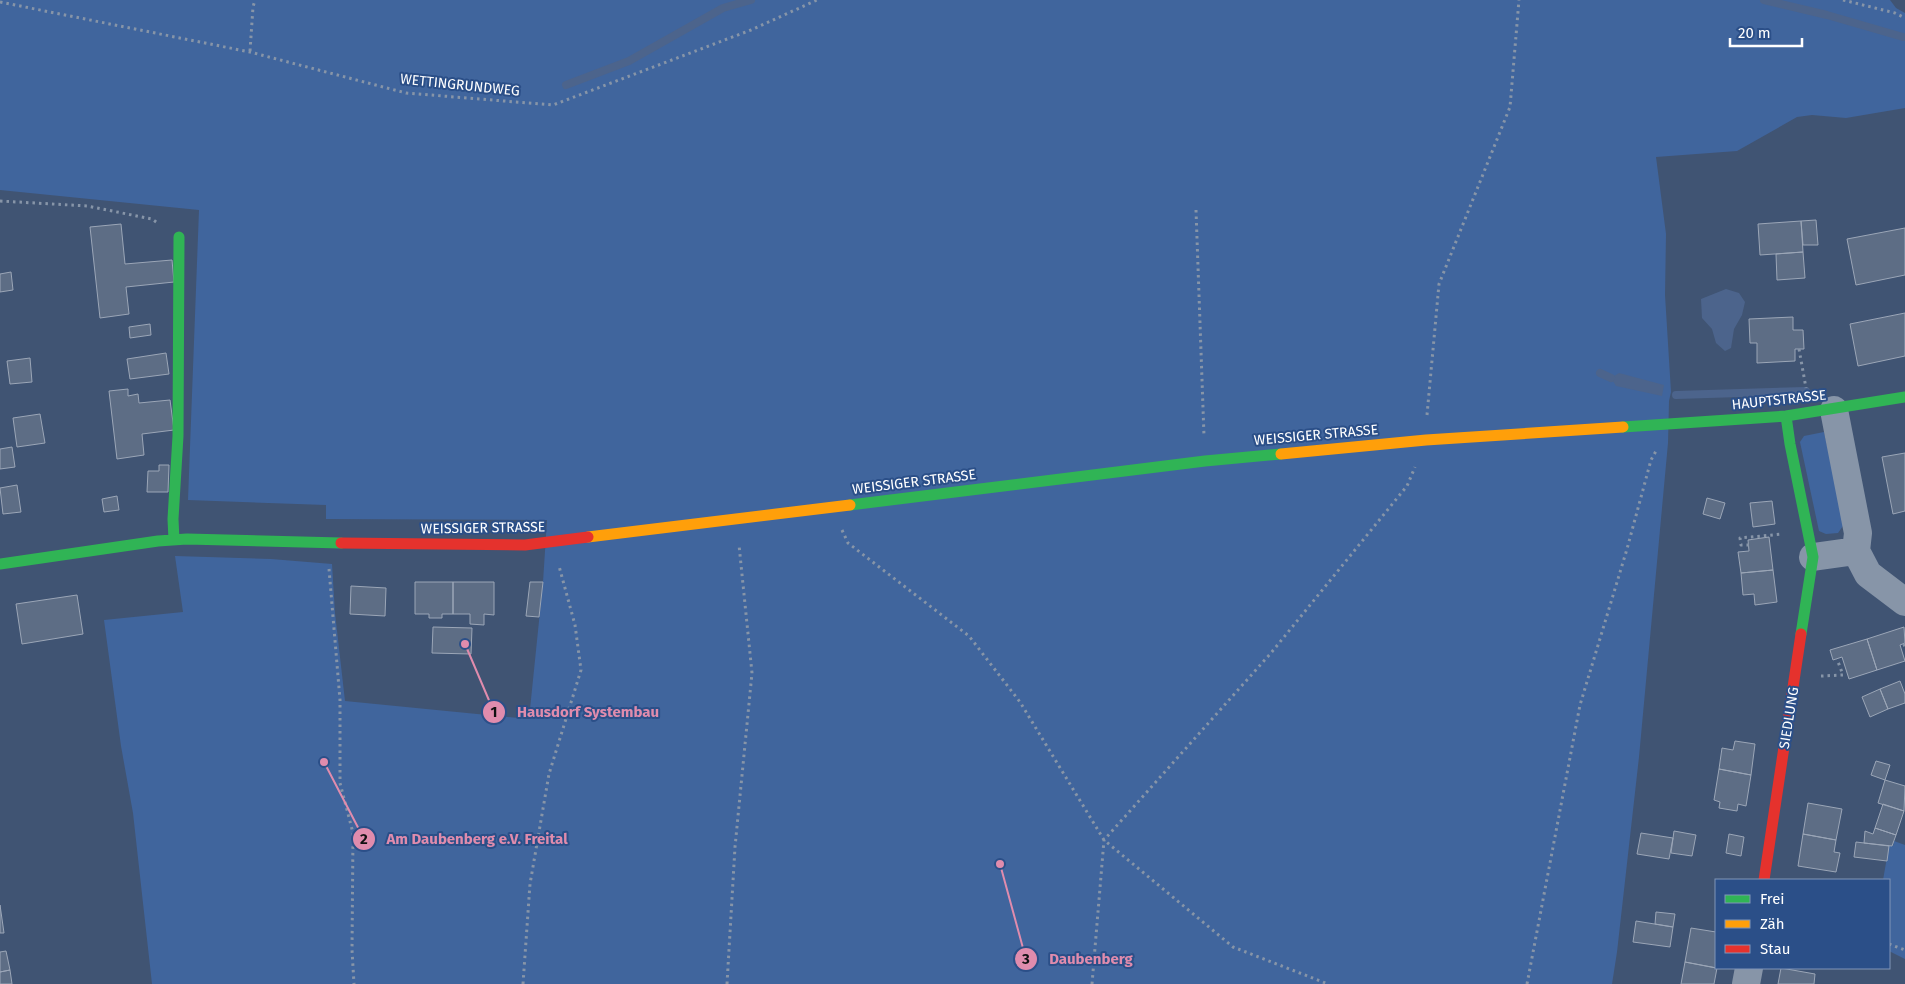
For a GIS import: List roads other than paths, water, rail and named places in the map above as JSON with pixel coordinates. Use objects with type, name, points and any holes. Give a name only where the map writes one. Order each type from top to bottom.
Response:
[{"type":"street","points":[[174,540],[173,520],[178,436],[179,237]]},
{"type":"street","name":"HAUPTSTRASSE","points":[[1656,426],[1786,416],[1834,410],[1905,397]]},
{"type":"street","points":[[1834,410],[1858,533],[1856,551],[1868,574],[1905,602]]},
{"type":"street","name":"SIEDLUNG","points":[[1764,879],[1813,556],[1786,416]]},
{"type":"street","name":"WEISSIGER STRASSE","points":[[0,564],[174,540],[406,545],[525,545],[1205,461],[1426,440],[1656,426]]},
{"type":"street","points":[[1813,556],[1856,551]]},
{"type":"street","points":[[1746,984],[1749,969]]},
{"type":"waterway","points":[[566,85],[629,61],[723,8],[751,0]]},
{"type":"waterway","points":[[1764,0],[1827,15],[1903,37]]},
{"type":"waterway","points":[[1600,373],[1611,378]]},
{"type":"waterway","points":[[1676,395],[1806,391]]},
{"type":"place","name":"Hausdorf Systembau","points":[[465,644]]},
{"type":"place","name":"Am Daubenberg e.V. Freital","points":[[324,762]]},
{"type":"place","name":"Daubenberg","points":[[1000,864]]}]
